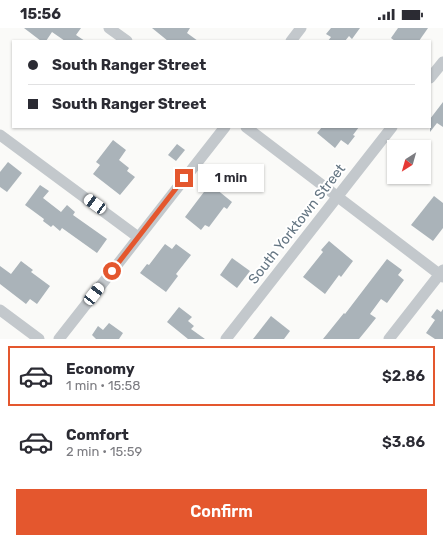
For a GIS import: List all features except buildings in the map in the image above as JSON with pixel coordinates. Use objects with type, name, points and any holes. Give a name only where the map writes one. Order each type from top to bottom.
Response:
[{"type":"street","points":[[109,28],[126,40]]},
{"type":"street","points":[[292,40],[301,28]]},
{"type":"street","points":[[431,77],[443,62]]},
{"type":"street","points":[[59,339],[224,128]]},
{"type":"street","points":[[247,128],[442,274],[389,339]]},
{"type":"street","name":"South Yorktown Street","points":[[226,339],[391,128]]},
{"type":"street","points":[[0,135],[138,237]]},
{"type":"street","points":[[0,310],[40,339]]},
{"type":"route","points":[[112,271],[184,178]]}]
